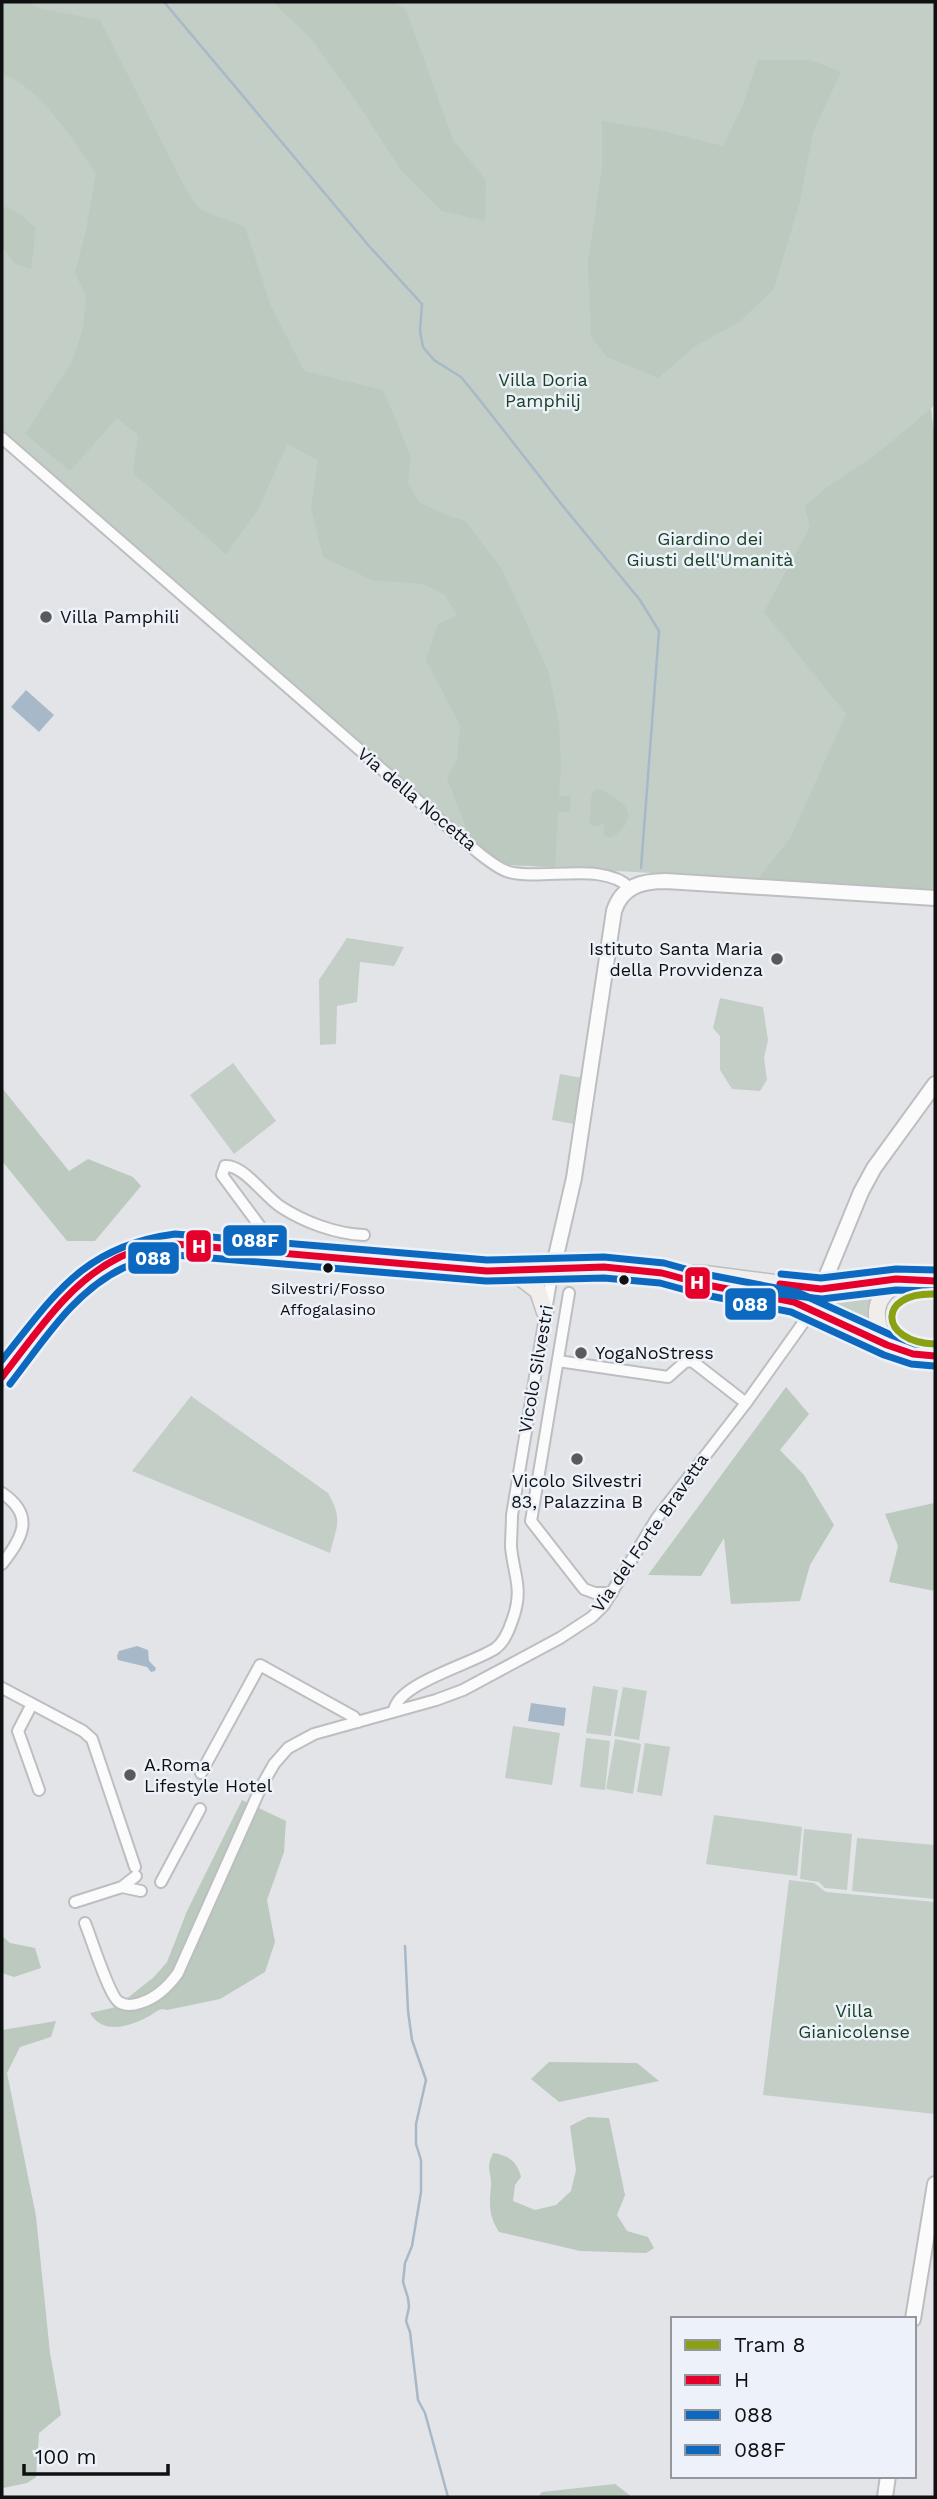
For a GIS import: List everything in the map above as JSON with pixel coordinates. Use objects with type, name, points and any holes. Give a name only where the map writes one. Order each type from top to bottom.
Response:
[{"type":"main road","points":[[2,1377],[76,1287],[95,1270],[114,1259],[162,1244],[192,1244],[469,1270],[610,1267],[662,1273],[705,1274],[821,1289],[911,1278],[935,1281]]},
{"type":"main road","points":[[512,1271],[535,1287],[545,1312]]},
{"type":"main road","points":[[662,1273],[702,1284],[794,1302],[887,1345],[918,1355],[935,1356]]},
{"type":"main road","points":[[887,1345],[876,1321],[879,1301],[891,1287],[911,1278]]},
{"type":"street","name":"Via della Nocetta","points":[[2,438],[439,819],[499,867],[514,873],[612,877],[630,888]]},
{"type":"street","points":[[630,888],[648,882],[666,881],[935,898]]},
{"type":"street","name":"Vicolo Silvestri","points":[[394,1711],[398,1701],[414,1689],[447,1669],[497,1647],[514,1618],[519,1594],[511,1545],[512,1516],[545,1312],[574,1178],[614,911],[619,898],[630,888]]},
{"type":"street","name":"Via del Forte Bravetta","points":[[85,1923],[114,1997],[120,2003],[131,2005],[162,1992],[178,1973],[261,1787],[280,1756],[297,1742],[314,1734],[463,1690],[534,1653],[600,1610],[657,1518],[747,1403],[813,1309],[874,1168],[935,1084]]},
{"type":"street","points":[[262,1251],[260,1228],[225,1180],[222,1171],[225,1166],[237,1169],[276,1204],[295,1215],[326,1227],[364,1235]]},
{"type":"street","name":"Vicolo Silvestri","points":[[569,1293],[532,1505],[532,1524],[584,1589],[595,1593],[612,1593]]},
{"type":"street","points":[[558,1361],[668,1377],[685,1362],[692,1360],[747,1403]]},
{"type":"street","points":[[2,1493],[18,1507],[22,1527],[19,1542],[2,1564]]},
{"type":"street","points":[[201,1773],[260,1665],[358,1721]]},
{"type":"street","points":[[2,1688],[83,1731],[92,1739],[135,1871],[122,1887]]},
{"type":"street","points":[[32,1704],[20,1727],[19,1735],[39,1790]]},
{"type":"street","points":[[162,1882],[200,1810]]},
{"type":"street","points":[[75,1902],[122,1887],[141,1891]]},
{"type":"street","points":[[913,2317],[935,2184]]},
{"type":"street","points":[[885,2497],[888,2478]]},
{"type":"green space","name":"Villa Doria Pamphilj","points":[[2,2],[935,2],[935,404],[931,409],[935,443],[935,893],[850,884],[510,865],[491,857],[419,798],[2,432]]},
{"type":"green space","points":[[347,938],[404,947],[394,966],[360,962],[357,1002],[337,1006],[336,1044],[320,1045],[319,980]]},
{"type":"green space","points":[[720,998],[763,1007],[768,1040],[764,1058],[767,1080],[760,1091],[732,1089],[720,1070],[720,1036],[713,1028]]},
{"type":"green space","points":[[233,1063],[276,1121],[234,1154],[190,1095]]},
{"type":"green space","points":[[560,1074],[582,1078],[574,1124],[552,1120]]},
{"type":"green space","points":[[878,1290],[870,1318],[871,1328],[824,1304],[827,1299]]},
{"type":"green space","points":[[191,1396],[328,1493],[337,1516],[330,1553],[132,1471]]},
{"type":"green space","points":[[593,1686],[618,1690],[611,1736],[586,1733]]},
{"type":"green space","points":[[623,1687],[647,1691],[639,1740],[614,1736]]},
{"type":"green space","points":[[513,1726],[560,1733],[552,1785],[505,1778]]},
{"type":"green space","points":[[586,1738],[610,1741],[605,1790],[580,1787]]},
{"type":"green space","points":[[615,1739],[641,1744],[633,1794],[606,1789]]},
{"type":"green space","points":[[645,1743],[670,1747],[662,1796],[637,1792]]},
{"type":"green space","points":[[714,1815],[802,1827],[797,1876],[706,1864]]},
{"type":"green space","points":[[804,1829],[852,1834],[847,1890],[825,1888],[819,1882],[800,1879]]},
{"type":"green space","points":[[857,1838],[935,1845],[935,1899],[852,1891]]},
{"type":"green space","name":"Villa Gianicolense","points":[[789,1880],[814,1883],[826,1892],[935,1902],[935,2114],[763,2095]]},
{"type":"shaded area","points":[[2,2],[26,2],[41,9],[100,20],[186,190],[201,210],[245,227],[271,306],[304,371],[383,390],[411,457],[408,484],[419,502],[465,521],[502,569],[548,671],[559,722],[559,796],[571,796],[570,811],[558,812],[555,867],[510,865],[491,857],[470,838],[447,778],[457,760],[460,725],[426,660],[438,624],[457,615],[445,595],[423,584],[372,580],[323,557],[311,507],[318,460],[287,444],[259,508],[226,554],[133,473],[138,435],[117,418],[70,471],[25,434],[72,362],[83,328],[86,297],[75,272],[96,173],[67,131],[42,102],[16,80],[2,74]]},
{"type":"shaded area","points":[[273,2],[394,2],[406,10],[453,140],[486,180],[485,221],[442,211],[400,169],[313,41]]},
{"type":"shaded area","points":[[758,60],[810,60],[841,72],[813,132],[800,201],[774,289],[739,322],[694,347],[658,378],[607,357],[591,337],[588,262],[602,168],[602,121],[659,130],[723,146],[742,107]]},
{"type":"shaded area","points":[[7,207],[36,228],[31,269],[16,264],[2,248],[2,208]]},
{"type":"shaded area","points":[[931,409],[935,443],[935,893],[850,884],[758,879],[791,837],[846,714],[764,612],[810,527],[805,506],[827,487],[875,455]]},
{"type":"shaded area","points":[[597,789],[619,801],[627,809],[627,821],[623,828],[609,838],[604,835],[604,823],[592,826],[589,820],[593,792]]},
{"type":"shaded area","points":[[2,1088],[69,1171],[88,1159],[133,1177],[141,1186],[95,1241],[67,1241],[2,1161]]},
{"type":"shaded area","points":[[786,1387],[809,1414],[780,1450],[804,1475],[834,1525],[810,1565],[800,1601],[731,1604],[724,1538],[701,1576],[648,1575]]},
{"type":"shaded area","points":[[934,1503],[935,1591],[889,1582],[898,1546],[885,1514]]},
{"type":"shaded area","points":[[242,1800],[286,1821],[284,1852],[267,1900],[275,1942],[265,1972],[220,1999],[160,2010],[118,2027],[102,2025],[90,2013],[116,2007],[154,1977],[167,1962],[187,1911]]},
{"type":"shaded area","points":[[2,1936],[10,1943],[35,1948],[41,1968],[14,1977],[2,1973]]},
{"type":"shaded area","points":[[56,2021],[51,2037],[20,2047],[7,2073],[36,2216],[50,2353],[61,2415],[39,2433],[36,2477],[27,2483],[3,2488],[2,2497],[2,2030]]},
{"type":"shaded area","points":[[549,2062],[637,2063],[659,2081],[559,2102],[531,2079]]},
{"type":"shaded area","points":[[588,2117],[609,2118],[625,2195],[617,2215],[627,2231],[648,2237],[654,2248],[646,2253],[580,2251],[499,2232],[493,2221],[489,2167],[493,2153],[512,2160],[520,2172],[521,2177],[515,2185],[513,2201],[535,2210],[556,2205],[571,2191],[576,2170],[570,2126]]},
{"type":"shaded area","points":[[615,2484],[632,2497],[538,2497],[542,2492]]},
{"type":"water","points":[[26,690],[54,715],[39,732],[11,707]]},
{"type":"water","points":[[137,1646],[148,1650],[149,1661],[156,1668],[155,1671],[118,1660],[119,1651]]},
{"type":"water","points":[[531,1703],[566,1708],[564,1726],[528,1721]]},
{"type":"waterway","points":[[164,2],[369,246],[422,304],[420,331],[423,347],[434,360],[461,377],[640,600],[659,631],[641,868]]},
{"type":"waterway","points":[[405,1946],[412,2040],[426,2080],[416,2124],[416,2144],[421,2160],[421,2192],[412,2246],[405,2263],[403,2282],[409,2307],[406,2321],[410,2332],[418,2400],[425,2413],[448,2497]]},
{"type":"tram line","name":"8","points":[[935,1294],[916,1295],[902,1301],[894,1308],[892,1318],[895,1327],[903,1335],[935,1344]]},
{"type":"transit line","name":"088F","points":[[2,1360],[56,1294],[94,1262],[117,1249],[175,1234],[487,1260],[604,1257],[664,1263],[704,1274],[797,1292],[891,1335],[915,1344],[935,1345]]},
{"type":"transit line","name":"H","points":[[2,1377],[40,1327],[84,1281],[125,1255],[175,1244],[487,1271],[604,1267],[662,1273],[702,1284],[794,1302],[887,1345],[913,1354],[935,1356]]},
{"type":"transit line","name":"088","points":[[10,1384],[60,1319],[89,1290],[129,1265],[175,1255],[486,1281],[604,1278],[660,1283],[791,1312],[884,1355],[911,1364],[934,1366]]},
{"type":"transit line","name":"088F","points":[[781,1274],[821,1278],[896,1269],[935,1270]]},
{"type":"transit line","name":"H","points":[[780,1284],[821,1289],[896,1279],[935,1281]]},
{"type":"transit line","name":"088","points":[[779,1294],[822,1299],[896,1290],[934,1291]]},
{"type":"place","name":"Villa Pamphili","points":[[46,617]]},
{"type":"place","name":"Istituto Santa Maria della Provvidenza","points":[[777,959]]},
{"type":"place","name":"Silvestri/Fosso Affogalasino","points":[[328,1268]]},
{"type":"place","name":"YogaNoStress","points":[[581,1353]]},
{"type":"place","name":"Vicolo Silvestri 83, Palazzina B","points":[[577,1459]]},
{"type":"place","name":"A.Roma Lifestyle Hotel","points":[[130,1775]]},
{"type":"park label","name":"Giardino dei Giusti dell'Umanità","points":[[710,549]]}]
